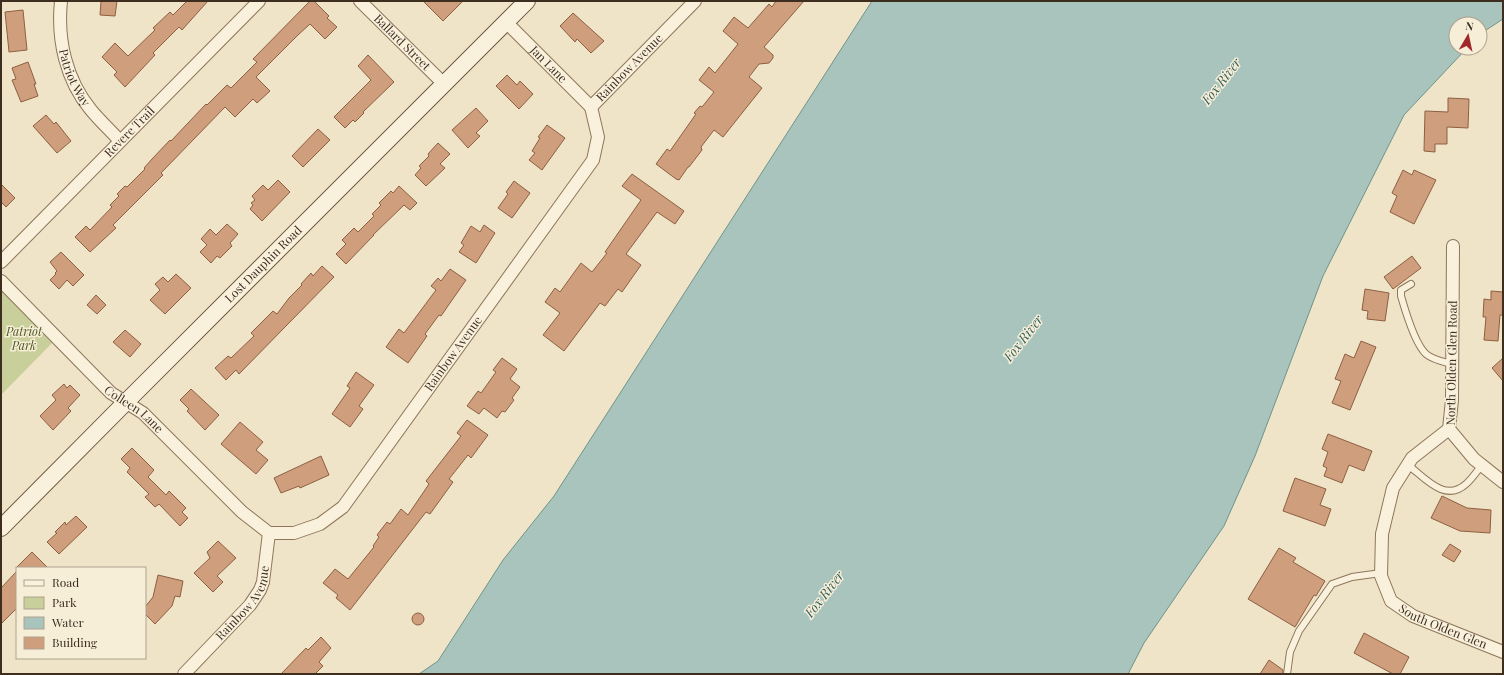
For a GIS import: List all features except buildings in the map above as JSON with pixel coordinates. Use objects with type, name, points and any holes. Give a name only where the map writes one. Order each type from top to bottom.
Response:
[{"type":"street","name":"Patriot Way","points":[[61,1],[59,16],[63,54],[73,84],[90,110],[120,141]]},
{"type":"street","name":"Revere Trail","points":[[1,262],[259,1]]},
{"type":"street","name":"Ballard Street","points":[[360,1],[444,84]]},
{"type":"street","name":"Lost Dauphin Road","points":[[1,528],[527,1]]},
{"type":"street","name":"Rainbow Avenue","points":[[184,674],[250,605],[257,595],[263,582],[269,533],[294,533],[314,527],[343,507],[593,160],[598,137],[591,107],[695,1]]},
{"type":"street","name":"Jan Lane","points":[[506,22],[591,107]]},
{"type":"street","name":"North Olden Glen Road","points":[[1453,246],[1452,400],[1449,429],[1474,459],[1503,482]]},
{"type":"street","name":"Colleen Lane","points":[[3,287],[111,393],[143,413],[242,512],[269,533]]},
{"type":"street","name":"South Olden Glen","points":[[1449,429],[1412,458],[1393,488],[1382,534],[1381,573],[1391,601],[1413,616],[1503,652]]},
{"type":"lane","points":[[1411,284],[1401,290],[1401,296],[1417,341],[1425,353],[1433,358],[1452,364]]},
{"type":"lane","points":[[1408,465],[1437,488],[1450,492],[1457,490],[1466,484],[1482,465]]},
{"type":"lane","points":[[1287,674],[1290,652],[1299,631],[1332,584],[1352,576],[1381,573]]},
{"type":"green space","name":"Patriot Park","points":[[1,281],[57,338],[1,395]]},
{"type":"water","name":"Fox River","points":[[872,1],[1503,1],[1503,19],[1488,29],[1488,16],[1448,16],[1448,56],[1459,56],[1404,115],[1323,276],[1255,456],[1224,526],[1144,643],[1128,674],[419,674],[438,661],[503,560],[554,496]]}]
